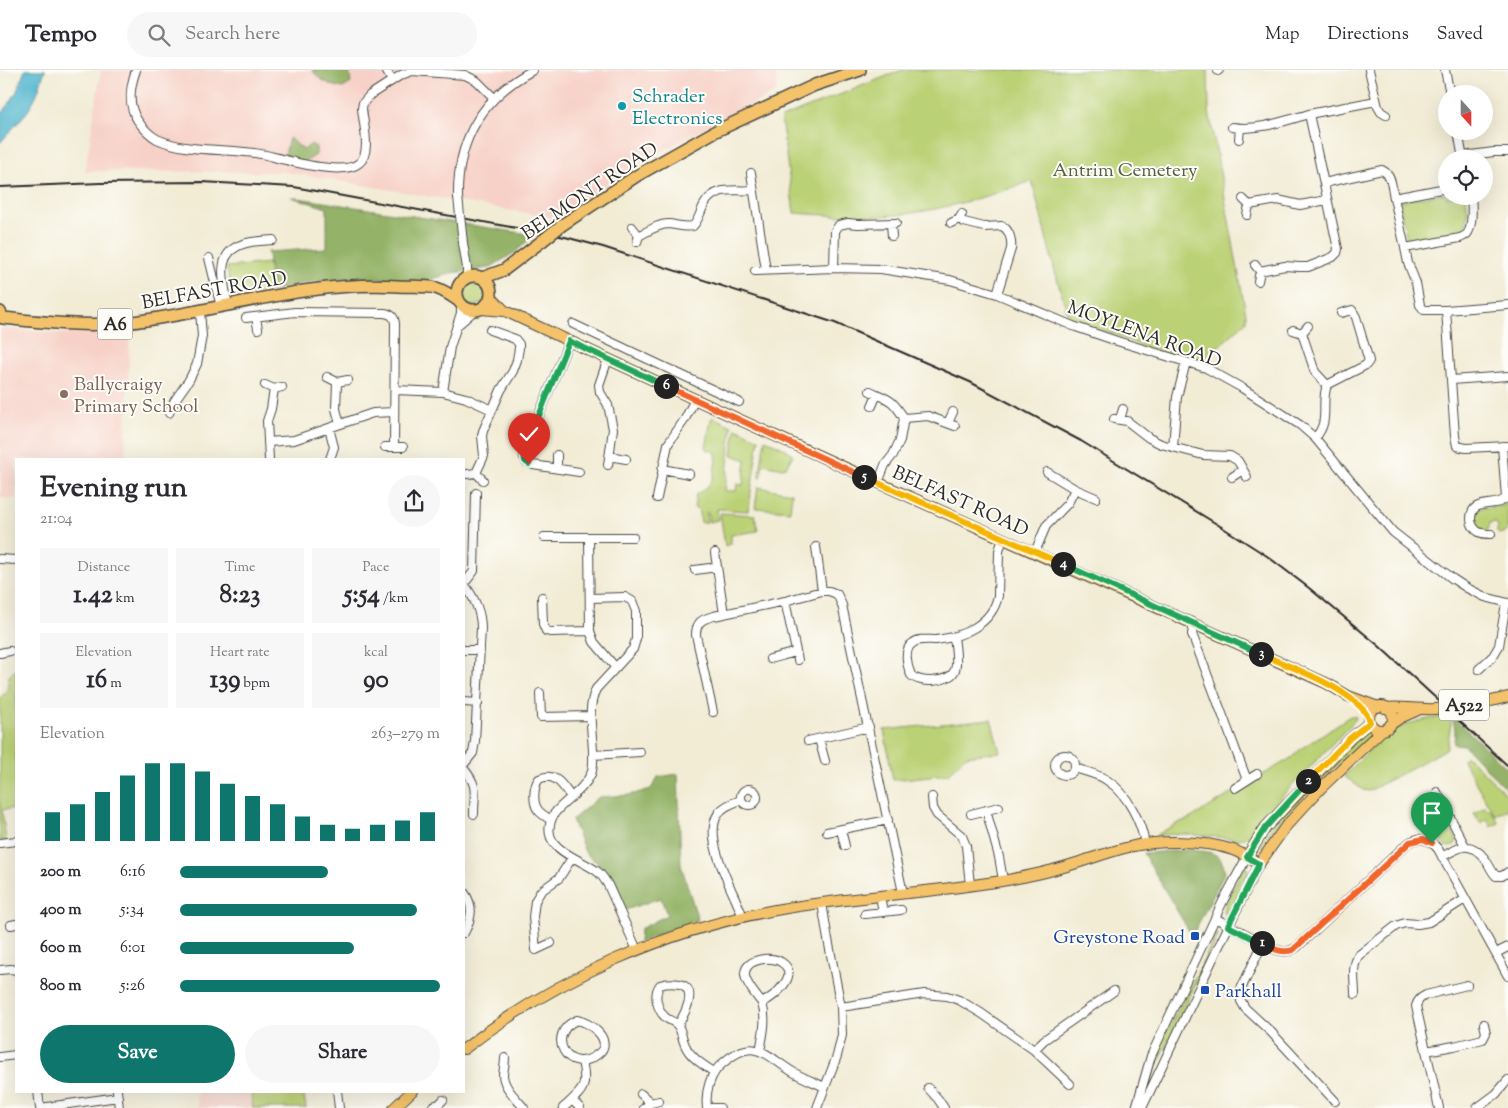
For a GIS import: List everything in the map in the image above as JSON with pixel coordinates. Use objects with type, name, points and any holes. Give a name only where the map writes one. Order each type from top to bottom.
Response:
[{"type":"highway","name":"BELMONT ROAD","points":[[491,295],[504,270],[562,225],[638,175],[714,132],[815,84],[860,70]]},
{"type":"highway","name":"BELMONT ROAD","points":[[470,276],[504,270]]},
{"type":"highway","name":"BELFAST ROAD","points":[[435,288],[470,276]]},
{"type":"highway","points":[[460,302],[457,291],[458,286],[470,276],[488,283],[491,295]]},
{"type":"highway","name":"BELFAST ROAD","points":[[1,316],[65,324],[122,323],[224,307],[306,290],[340,286],[382,285],[435,288],[447,293],[460,302]]},
{"type":"highway","name":"A6","points":[[460,302],[466,308],[478,309],[485,306],[491,295]]},
{"type":"main road","name":"BELFAST ROAD","points":[[491,295],[505,311]]},
{"type":"main road","name":"BELFAST ROAD","points":[[478,309],[505,311],[878,483],[1328,684],[1348,696],[1362,709],[1369,720]]},
{"type":"main road","name":"BELFAST ROAD","points":[[1348,696],[1382,707]]},
{"type":"main road","name":"A522","points":[[1382,707],[1449,708],[1508,697]]},
{"type":"main road","points":[[465,1047],[502,1020],[599,967],[637,950],[686,932],[743,917],[822,903],[1003,880],[1055,870],[1114,851],[1144,845],[1181,843],[1214,845],[1234,850],[1259,864],[1286,826],[1322,787],[1392,722],[1392,715],[1382,707],[1371,712],[1369,720],[1265,828],[1247,857]]},
{"type":"main road","name":"A522","points":[[1369,720],[1375,728],[1386,728],[1400,718],[1419,709]]},
{"type":"main road","points":[[394,1108],[406,1093]]},
{"type":"street","points":[[136,70],[130,94],[133,111],[140,124],[156,139],[181,146],[252,153],[330,168],[352,167],[359,164],[363,159],[366,145],[363,103],[370,95],[412,71],[462,74],[477,81],[494,98]]},
{"type":"street","points":[[386,70],[392,81]]},
{"type":"street","points":[[470,276],[463,243],[458,197],[459,173],[465,144],[478,119],[494,98],[516,80],[534,70]]},
{"type":"street","points":[[1369,70],[1376,100],[1381,112],[1386,115]]},
{"type":"street","points":[[1445,70],[1448,85]]},
{"type":"street","points":[[1232,126],[1240,128],[1261,126],[1376,100]]},
{"type":"street","points":[[1258,281],[1257,268],[1308,267],[1333,257],[1338,253],[1310,114]]},
{"type":"street","points":[[1239,139],[1240,128]]},
{"type":"street","points":[[1493,152],[1508,152]]},
{"type":"street","points":[[1324,183],[1382,170],[1387,172],[1408,263],[1416,283],[1421,307],[1426,311],[1508,305]]},
{"type":"street","points":[[751,173],[766,270]]},
{"type":"street","points":[[632,227],[638,239],[661,225],[693,226],[706,201],[716,192],[722,190],[754,190]]},
{"type":"street","points":[[1394,198],[1438,190]]},
{"type":"street","points":[[1243,199],[1249,206]]},
{"type":"street","points":[[1249,206],[1278,200],[1302,205],[1327,200]]},
{"type":"street","points":[[1404,248],[1465,236],[1469,229],[1471,205]]},
{"type":"street","points":[[1247,215],[1249,206]]},
{"type":"street","points":[[951,223],[961,216],[964,222],[984,228],[1002,226],[1008,231],[1011,249],[998,294]]},
{"type":"street","points":[[834,268],[835,231],[838,226],[848,223],[893,224],[892,236]]},
{"type":"street","points":[[224,307],[224,267],[227,257],[234,249],[243,244],[252,241],[274,240]]},
{"type":"street","points":[[209,258],[224,307]]},
{"type":"street","name":"MOYLENA ROAD","points":[[755,271],[834,268],[881,269],[950,280],[998,294],[1073,326],[1206,368],[1242,388],[1300,425],[1315,438],[1393,532],[1453,579],[1485,597],[1507,603]]},
{"type":"street","points":[[443,392],[450,347],[461,313],[460,302]]},
{"type":"street","points":[[458,325],[478,309]]},
{"type":"street","points":[[1315,438],[1320,432],[1325,418],[1325,393],[1327,385],[1369,362],[1352,310],[1340,314]]},
{"type":"street","points":[[1446,310],[1454,436],[1457,446],[1466,448],[1505,446],[1506,498],[1500,502],[1476,506],[1471,516],[1472,524],[1476,531],[1482,534],[1491,534]]},
{"type":"street","points":[[169,413],[197,364],[202,336],[200,311]]},
{"type":"street","points":[[246,318],[295,312],[384,313],[391,315],[395,323],[394,447]]},
{"type":"street","points":[[256,317],[258,329]]},
{"type":"street","points":[[573,324],[739,402]]},
{"type":"street","points":[[1293,330],[1305,329],[1315,372],[1327,385]]},
{"type":"street","points":[[476,473],[484,456],[483,431],[513,371],[519,348],[515,339],[490,330]]},
{"type":"street","points":[[569,341],[524,456],[525,461],[529,464],[579,472]]},
{"type":"street","points":[[608,359],[599,385],[600,392],[608,405],[613,429],[608,465]]},
{"type":"street","points":[[1173,447],[1176,433],[1177,397],[1186,362]]},
{"type":"street","points":[[677,391],[684,376]]},
{"type":"street","points":[[1451,380],[1508,376]]},
{"type":"street","points":[[327,377],[337,382],[348,380]]},
{"type":"street","points":[[337,382],[336,409],[340,424]]},
{"type":"street","points":[[265,385],[274,389],[282,387]]},
{"type":"street","points":[[269,458],[267,421],[274,389]]},
{"type":"street","points":[[394,390],[443,392],[466,398],[492,410]]},
{"type":"street","points":[[872,406],[873,393],[890,400],[897,406],[904,418],[900,440],[893,455],[885,465],[878,483]]},
{"type":"street","points":[[657,498],[668,444],[685,419],[695,399]]},
{"type":"street","points":[[1123,409],[1117,419],[1129,422],[1154,441],[1203,455],[1230,456],[1238,461],[1245,474],[1232,477]]},
{"type":"street","points":[[268,442],[294,440],[373,413],[394,412]]},
{"type":"street","points":[[904,418],[928,416],[952,425],[953,412]]},
{"type":"street","points":[[328,428],[334,445],[330,458]]},
{"type":"street","points":[[385,447],[403,447]]},
{"type":"street","points":[[557,455],[557,468]]},
{"type":"street","points":[[610,456],[626,459]]},
{"type":"street","points":[[662,469],[689,474]]},
{"type":"street","points":[[1047,472],[1075,489],[1096,498]]},
{"type":"street","points":[[467,474],[476,473]]},
{"type":"street","points":[[476,473],[483,480]]},
{"type":"street","points":[[1035,552],[1046,526],[1068,503],[1075,489]]},
{"type":"street","points":[[465,583],[474,571],[476,493]]},
{"type":"street","points":[[544,537],[633,537]]},
{"type":"street","points":[[589,537],[590,631],[594,642],[616,668]]},
{"type":"street","points":[[954,637],[955,668],[952,674],[927,681],[918,680],[911,675],[906,655],[910,644],[918,640],[954,637],[986,620],[997,602],[999,550],[1003,538]]},
{"type":"street","points":[[816,547],[822,591]]},
{"type":"street","points":[[715,553],[724,614]]},
{"type":"street","points":[[0,559],[15,560]]},
{"type":"street","points":[[808,565],[818,563]]},
{"type":"street","points":[[695,570],[717,567]]},
{"type":"street","points":[[465,585],[474,598],[481,624],[474,749],[465,763]]},
{"type":"street","points":[[713,712],[697,640],[697,625],[704,619],[822,591],[832,591],[840,598],[903,893]]},
{"type":"street","points":[[542,597],[543,624],[546,631],[590,631]]},
{"type":"street","points":[[590,598],[624,597],[629,599],[636,608],[635,645],[631,652],[596,688],[591,700],[593,770],[583,786],[557,810],[551,820],[550,832],[558,849],[603,877],[637,950]]},
{"type":"street","points":[[770,659],[797,656],[785,601]]},
{"type":"street","points":[[1479,669],[1495,654],[1499,646],[1507,603]]},
{"type":"street","points":[[1194,624],[1192,634],[1247,780]]},
{"type":"street","points":[[465,650],[480,650]]},
{"type":"street","points":[[0,654],[10,651]]},
{"type":"street","points":[[540,693],[541,717],[591,716]]},
{"type":"street","points":[[465,702],[478,703]]},
{"type":"street","points":[[808,741],[868,727]]},
{"type":"street","points":[[820,739],[825,761]]},
{"type":"street","points":[[593,755],[640,752]]},
{"type":"street","points":[[1075,768],[1104,778],[1119,790],[1128,802],[1136,819],[1144,839],[1144,845]]},
{"type":"street","points":[[465,770],[472,778],[475,786],[474,810],[465,806]]},
{"type":"street","points":[[1235,788],[1257,774]]},
{"type":"street","points":[[551,820],[541,813],[536,806],[535,787],[539,779],[548,776],[556,778],[571,797]]},
{"type":"street","points":[[1437,792],[1466,846]]},
{"type":"street","points":[[932,797],[933,808],[937,814],[962,836],[966,846],[970,885]]},
{"type":"street","points":[[742,800],[727,806],[718,814],[715,823],[714,840],[716,852],[743,917]]},
{"type":"street","points":[[971,814],[999,807]]},
{"type":"street","points":[[986,810],[1000,857],[1003,880]]},
{"type":"street","points":[[827,832],[888,820]]},
{"type":"street","points":[[841,830],[845,846]]},
{"type":"street","points":[[1214,918],[1283,952],[1289,951],[1295,948],[1412,840],[1421,838],[1428,840],[1436,846],[1508,976]]},
{"type":"street","points":[[0,843],[15,841]]},
{"type":"street","points":[[1442,857],[1466,846],[1473,848],[1481,854],[1496,876],[1502,876],[1508,872]]},
{"type":"street","points":[[1136,1108],[1151,1056],[1214,918],[1247,857]]},
{"type":"street","points":[[551,943],[536,950],[533,917],[535,900],[540,891],[560,878],[572,858]]},
{"type":"street","points":[[1142,1108],[1259,864]]},
{"type":"street","points":[[465,894],[470,902],[472,912],[465,931]]},
{"type":"street","points":[[880,896],[882,912]]},
{"type":"street","points":[[1355,994],[1354,965],[1359,955],[1396,926],[1403,923],[1418,924],[1428,922],[1465,899]]},
{"type":"street","points":[[817,1108],[840,1046],[842,1021],[822,903]]},
{"type":"street","points":[[865,914],[901,910]]},
{"type":"street","points":[[1263,943],[1240,990],[1241,1002],[1335,1101]]},
{"type":"street","points":[[1496,954],[1508,947]]},
{"type":"street","points":[[760,1051],[764,1024],[762,1003],[746,979],[745,970],[755,961],[766,959],[779,961],[786,967],[787,980],[779,992],[762,1003]]},
{"type":"street","points":[[0,970],[15,970]]},
{"type":"street","points":[[678,1025],[689,1001],[689,992],[680,984],[669,983],[660,985],[656,994],[659,1008],[666,1018],[678,1025],[689,1052],[714,1072]]},
{"type":"street","points":[[1439,1108],[1416,1006],[1417,1002],[1426,995],[1468,985]]},
{"type":"street","points":[[1034,1050],[1044,1040],[1114,991]]},
{"type":"street","points":[[841,1007],[924,994],[946,996],[964,1002],[1034,1050],[1070,1084]]},
{"type":"street","points":[[577,1020],[586,1022],[600,1034],[604,1044],[598,1055],[582,1061],[568,1057],[561,1046],[564,1032],[570,1024],[577,1020]]},
{"type":"street","points":[[1426,1051],[1483,1039],[1486,1036],[1484,1024]]},
{"type":"street","points":[[707,1108],[707,1095],[714,1072],[725,1060],[744,1050],[752,1049],[769,1054],[793,1072],[825,1087]]},
{"type":"street","points":[[0,1057],[15,1056]]},
{"type":"street","points":[[562,1108],[581,1091],[584,1085],[582,1061]]},
{"type":"street","points":[[507,1062],[503,1073],[506,1085],[524,1108]]},
{"type":"street","points":[[1482,1107],[1508,1080]]},
{"type":"street","points":[[38,1093],[40,1108],[117,1094],[119,1108]]},
{"type":"street","points":[[337,1093],[339,1108]]},
{"type":"street","points":[[929,1093],[944,1108]]},
{"type":"street","points":[[641,1094],[655,1102],[644,1108]]},
{"type":"street","points":[[572,1100],[580,1108]]},
{"type":"street","points":[[712,1108],[720,1108]]},
{"type":"shaded area","points":[[101,70],[776,70],[777,92],[694,134],[620,175],[554,218],[286,172],[85,171]]},
{"type":"shaded area","name":"Ballycraigy Primary School","points":[[0,328],[65,334],[130,332],[125,458],[15,458],[15,499],[0,498]]},
{"type":"shaded area","points":[[196,1093],[305,1093],[307,1108],[198,1108]]},
{"type":"green space","points":[[312,70],[349,70],[351,83],[343,88],[334,85],[322,80]]},
{"type":"green space","name":"Antrim Cemetery","points":[[902,70],[1208,70],[1209,111],[1246,322],[1202,361],[1145,348],[1114,334],[1069,319],[1032,181],[958,204],[920,212],[882,216],[794,213],[781,118]]},
{"type":"green space","points":[[289,138],[304,150],[311,144],[316,147],[316,155],[305,162],[294,160],[285,155]]},
{"type":"green space","points":[[1438,194],[1438,205],[1467,205],[1468,213],[1464,233],[1408,243],[1399,201]]},
{"type":"green space","points":[[291,197],[534,235],[514,253],[489,268],[452,273],[426,281],[357,278],[308,282],[271,291],[268,252],[327,248],[327,208]]},
{"type":"green space","points":[[269,263],[271,291],[232,299],[227,267]]},
{"type":"green space","points":[[474,282],[479,283],[485,289],[485,299],[479,305],[474,306],[469,305],[463,299],[462,294],[463,289],[469,283]]},
{"type":"green space","points":[[713,417],[732,426],[725,491],[736,491],[737,484],[743,485],[746,460],[732,455],[736,428],[759,439],[748,511],[717,509],[718,520],[709,522],[708,512],[706,513],[707,522],[701,523],[698,508],[694,508],[696,494],[711,482],[715,464],[717,463],[714,451],[706,448],[711,419]]},
{"type":"green space","points":[[765,439],[793,455],[786,467],[783,468],[763,464],[761,477],[759,477]]},
{"type":"green space","points":[[758,487],[792,493],[790,511],[755,508]]},
{"type":"green space","points":[[1508,501],[1507,532],[1499,534],[1497,531],[1498,525],[1494,522],[1490,523],[1488,530],[1482,532],[1474,522],[1478,510],[1481,508],[1503,506]]},
{"type":"green space","points":[[720,513],[755,515],[758,531],[731,535],[731,544],[725,546]]},
{"type":"green space","points":[[15,670],[15,808],[2,810],[6,841],[0,841],[0,698],[7,691],[9,676]]},
{"type":"green space","points":[[1350,716],[1355,716],[1356,719],[1245,838],[1185,834],[1156,835],[1189,819],[1291,758],[1302,748]]},
{"type":"green space","points":[[1452,717],[1446,749],[1369,791],[1363,790],[1344,776],[1371,749],[1393,731],[1419,721]]},
{"type":"green space","points":[[1453,717],[1508,769],[1508,791],[1464,745],[1454,744]]},
{"type":"green space","points":[[991,719],[1000,752],[966,756],[948,774],[893,780],[884,730]]},
{"type":"green space","points":[[1368,729],[1371,735],[1297,803],[1257,850],[1267,832],[1284,812]]},
{"type":"green space","points":[[1467,756],[1508,796],[1508,809],[1496,815],[1463,760]]},
{"type":"green space","points":[[678,774],[681,865],[698,920],[639,942],[640,929],[667,915],[661,898],[622,911],[600,865],[586,854],[572,820],[599,797],[630,795],[651,789],[658,777]]},
{"type":"green space","points":[[1485,807],[1491,810],[1499,823],[1491,827],[1487,819],[1480,823],[1474,813]]},
{"type":"green space","points":[[1444,828],[1451,828],[1457,840],[1453,846],[1445,846],[1433,834]]},
{"type":"green space","points":[[1192,850],[1209,852],[1218,856],[1225,872],[1192,936],[1143,853]]},
{"type":"green space","points":[[1247,868],[1249,873],[1230,912],[1225,914],[1223,910],[1242,870]]},
{"type":"green space","points":[[1217,933],[1218,936],[1144,1094],[1149,1074],[1165,1034]]},
{"type":"green space","points":[[251,1093],[303,1093],[306,1108],[253,1108]]},
{"type":"water","points":[[25,70],[45,70],[37,94],[28,111],[0,143],[0,117],[16,93]]},
{"type":"railway","points":[[0,187],[100,183],[202,182],[294,187],[565,237],[603,247],[835,323],[970,382],[1081,441],[1220,526],[1267,556],[1309,588],[1379,646],[1439,701]]},
{"type":"railway","points":[[1456,718],[1508,766]]},
{"type":"place","name":"Schrader Electronics","points":[[622,106]]},
{"type":"place","name":"Ballycraigy Primary School","points":[[64,394]]},
{"type":"place","name":"Greystone Road","points":[[1195,936]]},
{"type":"place","name":"Parkhall","points":[[1205,990]]},
{"type":"route","points":[[529,464],[525,461],[524,453],[569,341],[797,447],[1328,684],[1348,696],[1363,710],[1370,722],[1350,738],[1304,785],[1265,828],[1247,857],[1259,864],[1228,926],[1274,949],[1287,952],[1295,948],[1407,844],[1416,839],[1428,840],[1432,843]]}]
